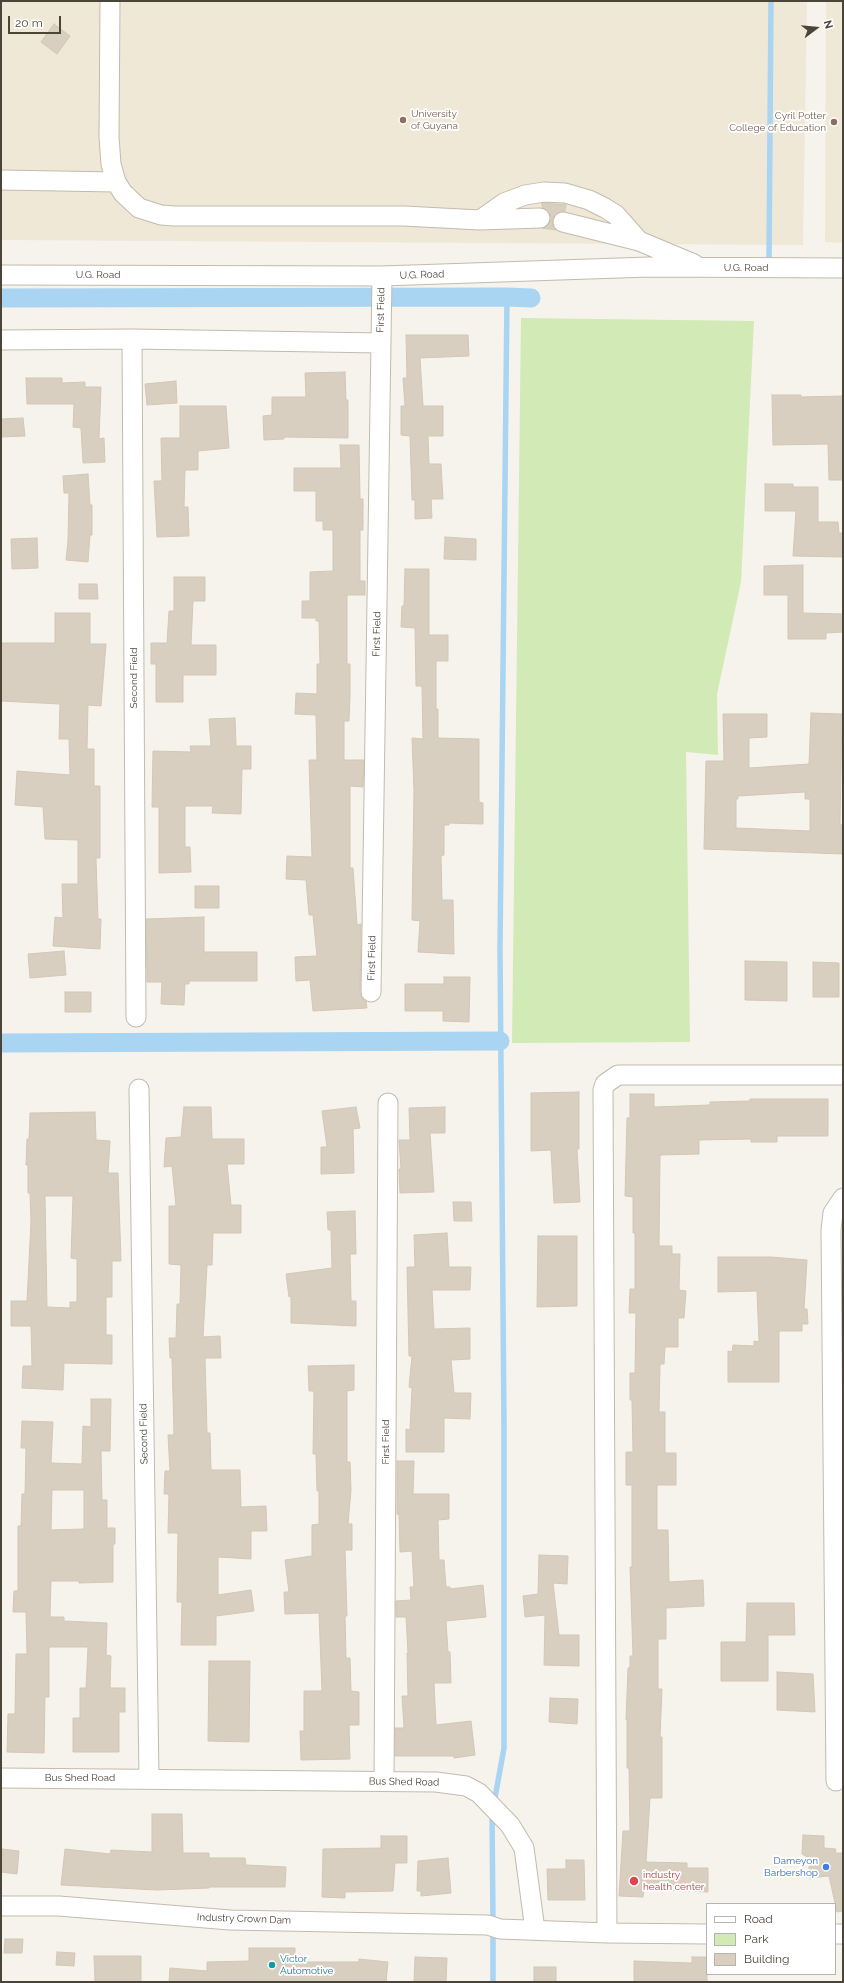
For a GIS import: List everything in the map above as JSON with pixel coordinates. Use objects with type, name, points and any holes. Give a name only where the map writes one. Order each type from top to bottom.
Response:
[{"type":"street","points":[[110,1],[109,137],[111,164],[116,182],[123,194],[130,202],[140,208],[161,215],[404,216],[480,220],[540,218]]},
{"type":"street","points":[[1,180],[116,182]]},
{"type":"street","points":[[480,220],[504,203],[525,195],[544,192],[565,193],[589,200],[616,215],[639,241]]},
{"type":"street","points":[[563,222],[639,241],[703,268]]},
{"type":"street","name":"U.G. Road","points":[[1,275],[382,283],[641,267],[843,268]]},
{"type":"street","name":"First Field","points":[[371,992],[382,283]]},
{"type":"street","points":[[1,340],[132,339],[381,343]]},
{"type":"street","name":"Second Field","points":[[132,339],[136,1017]]},
{"type":"street","points":[[607,1933],[603,1090],[605,1084],[618,1075],[843,1075]]},
{"type":"street","name":"Second Field","points":[[139,1089],[149,1778]]},
{"type":"street","name":"First Field","points":[[384,1782],[388,1103]]},
{"type":"street","points":[[836,1781],[831,1230],[833,1213],[843,1198]]},
{"type":"street","name":"Bus Shed Road","points":[[1,1778],[149,1778],[436,1782],[466,1786],[479,1793],[510,1825],[524,1848],[535,1930]]},
{"type":"street","name":"Industry Crown Dam","points":[[1,1906],[59,1906],[230,1920],[488,1925],[500,1929],[535,1930]]},
{"type":"street","points":[[535,1930],[607,1933],[706,1934]]},
{"type":"shaded area","name":"University of Guyana","points":[[1,1],[807,1],[803,245],[1,240]]},
{"type":"shaded area","name":"Cyril Potter College of Education","points":[[826,1],[843,1],[843,243],[825,242]]},
{"type":"green space","points":[[521,318],[754,321],[741,582],[717,694],[718,755],[686,752],[690,1042],[512,1043]]},
{"type":"building","points":[[54,24],[70,36],[57,54],[41,42]]},
{"type":"building","points":[[542,203],[566,205],[565,211],[555,214],[552,219],[556,230],[542,228],[549,224],[551,218],[549,212],[542,207]]},
{"type":"building","points":[[406,335],[468,335],[469,356],[420,358],[423,406],[443,406],[443,436],[428,436],[429,464],[441,464],[443,499],[431,499],[432,518],[415,519],[415,500],[412,500],[410,436],[401,435],[401,406],[405,406],[403,378],[407,378]]},
{"type":"building","points":[[345,372],[346,400],[348,400],[348,438],[284,437],[284,439],[264,440],[263,416],[272,415],[272,397],[306,397],[305,373]]},
{"type":"building","points":[[26,378],[62,378],[62,383],[85,382],[85,387],[101,387],[99,439],[104,438],[105,462],[83,463],[81,428],[73,427],[74,404],[27,404]]},
{"type":"building","points":[[176,381],[177,403],[147,405],[145,384]]},
{"type":"building","points":[[772,395],[801,395],[801,397],[843,396],[843,480],[829,480],[828,444],[773,445]]},
{"type":"building","points":[[180,406],[226,406],[229,448],[198,451],[198,470],[185,470],[184,507],[188,507],[189,536],[157,537],[154,481],[162,481],[161,438],[180,438]]},
{"type":"building","points":[[23,418],[25,436],[1,437],[1,419]]},
{"type":"building","points":[[340,445],[359,445],[360,499],[363,499],[363,530],[360,530],[360,581],[365,581],[365,595],[347,595],[347,664],[350,664],[350,695],[349,721],[344,721],[344,760],[364,760],[363,787],[350,786],[350,868],[353,868],[357,925],[361,924],[360,992],[362,998],[366,1002],[367,1008],[313,1011],[310,980],[296,981],[295,957],[317,956],[313,915],[309,915],[306,880],[286,879],[287,856],[312,857],[309,760],[317,760],[316,715],[295,714],[296,693],[317,694],[317,664],[320,664],[319,621],[316,621],[316,618],[302,618],[302,601],[310,601],[310,572],[333,571],[333,530],[323,530],[323,521],[316,521],[316,491],[294,491],[294,468],[341,468]]},
{"type":"building","points":[[88,474],[90,505],[92,505],[92,535],[90,535],[88,562],[66,560],[69,493],[64,493],[63,476]]},
{"type":"building","points":[[765,484],[793,484],[793,487],[818,487],[818,522],[838,522],[839,533],[843,533],[843,557],[793,556],[796,511],[765,511]]},
{"type":"building","points":[[445,537],[476,539],[476,560],[444,559]]},
{"type":"building","points":[[37,538],[38,568],[12,569],[11,539]]},
{"type":"building","points":[[803,565],[803,613],[843,614],[843,632],[826,633],[826,639],[788,639],[788,595],[764,595],[764,566]]},
{"type":"building","points":[[405,569],[429,569],[429,635],[448,635],[448,661],[436,661],[436,709],[438,709],[438,738],[479,739],[479,802],[483,803],[483,824],[449,823],[449,825],[444,825],[444,855],[441,856],[442,900],[453,900],[454,954],[418,952],[420,921],[412,920],[414,792],[412,738],[423,739],[422,686],[416,686],[415,628],[401,627],[402,606],[404,606]]},
{"type":"building","points":[[174,577],[205,577],[205,601],[193,601],[191,645],[216,645],[216,675],[183,675],[183,702],[156,702],[156,664],[151,664],[151,643],[167,643],[169,611],[174,611]]},
{"type":"building","points":[[79,584],[97,584],[98,599],[79,599]]},
{"type":"building","points":[[55,613],[90,613],[90,644],[106,644],[101,706],[88,705],[87,749],[94,749],[94,786],[100,786],[100,858],[96,858],[98,919],[101,919],[100,949],[53,946],[55,917],[63,918],[62,884],[78,884],[78,840],[45,839],[43,807],[15,805],[17,771],[70,775],[69,739],[59,739],[60,704],[1,701],[1,643],[55,643]]},
{"type":"building","points":[[811,713],[842,714],[840,825],[843,825],[843,854],[704,849],[706,761],[724,761],[723,714],[767,714],[767,737],[749,738],[749,768],[809,764]],"holes":[[[805,792],[805,799],[810,799],[810,831],[736,828],[736,799],[738,799],[738,796]]]},
{"type":"building","points":[[235,718],[236,746],[251,746],[251,769],[242,769],[241,814],[212,813],[213,806],[185,806],[185,847],[190,847],[191,872],[159,873],[159,807],[152,807],[153,751],[191,752],[190,746],[211,746],[209,719]]},
{"type":"building","points":[[195,886],[219,886],[219,908],[195,908]]},
{"type":"building","points":[[204,917],[204,952],[257,952],[257,981],[189,981],[189,984],[185,984],[184,1005],[161,1004],[162,982],[147,982],[146,919]]},
{"type":"building","points":[[64,951],[66,975],[30,978],[28,954]]},
{"type":"building","points":[[745,961],[787,962],[787,1001],[745,1000]]},
{"type":"building","points":[[813,962],[839,963],[839,997],[813,997]]},
{"type":"building","points":[[444,977],[470,977],[469,1022],[443,1021],[443,1011],[405,1011],[405,984],[444,984]]},
{"type":"building","points":[[65,992],[91,992],[91,1012],[65,1012]]},
{"type":"building","points":[[579,1092],[579,1149],[577,1149],[580,1202],[554,1203],[551,1150],[531,1151],[531,1093]]},
{"type":"building","points":[[630,1094],[654,1094],[654,1107],[710,1105],[710,1102],[750,1101],[750,1099],[828,1099],[828,1136],[777,1136],[777,1142],[751,1142],[751,1139],[699,1140],[699,1154],[660,1155],[659,1246],[672,1246],[672,1254],[680,1254],[679,1290],[686,1291],[684,1318],[678,1318],[678,1347],[665,1347],[664,1364],[660,1364],[659,1412],[665,1412],[665,1453],[676,1453],[676,1485],[657,1485],[657,1530],[668,1530],[669,1582],[703,1580],[704,1606],[666,1608],[666,1639],[658,1639],[658,1689],[662,1689],[660,1737],[662,1737],[662,1798],[650,1798],[646,1862],[687,1863],[687,1868],[708,1868],[708,1892],[644,1889],[643,1897],[619,1896],[623,1831],[630,1831],[629,1768],[627,1768],[626,1720],[628,1668],[630,1668],[630,1656],[633,1656],[630,1567],[632,1567],[632,1485],[626,1485],[626,1452],[633,1452],[630,1373],[635,1373],[636,1313],[629,1313],[630,1289],[635,1289],[635,1233],[633,1233],[633,1197],[625,1196],[627,1118],[630,1118]]},
{"type":"building","points":[[184,1107],[211,1107],[212,1139],[244,1139],[244,1164],[227,1164],[231,1205],[241,1205],[241,1233],[213,1233],[212,1265],[207,1265],[203,1337],[220,1336],[221,1358],[205,1358],[207,1433],[210,1433],[211,1470],[240,1470],[241,1507],[266,1506],[267,1531],[251,1531],[251,1559],[218,1557],[218,1595],[251,1590],[254,1611],[216,1616],[216,1645],[181,1645],[182,1602],[177,1602],[178,1533],[168,1533],[169,1494],[164,1494],[165,1471],[170,1471],[168,1435],[174,1435],[172,1358],[170,1358],[169,1338],[176,1338],[177,1304],[180,1304],[181,1265],[169,1264],[169,1206],[176,1206],[172,1166],[164,1167],[166,1138],[181,1137]]},
{"type":"building","points":[[356,1107],[360,1128],[353,1129],[354,1173],[321,1174],[321,1147],[327,1147],[322,1111]]},
{"type":"building","points":[[445,1107],[445,1133],[430,1133],[434,1192],[400,1193],[399,1169],[401,1169],[399,1140],[410,1140],[409,1108]]},
{"type":"building","points":[[95,1112],[96,1140],[110,1141],[108,1173],[118,1173],[121,1261],[112,1261],[112,1297],[106,1297],[106,1335],[112,1335],[112,1364],[64,1363],[63,1390],[22,1388],[23,1366],[32,1366],[31,1326],[11,1326],[11,1301],[27,1301],[31,1222],[30,1193],[28,1193],[28,1165],[26,1165],[30,1113]],"holes":[[[45,1196],[73,1196],[71,1258],[77,1259],[77,1302],[70,1302],[70,1308],[47,1307]]]},
{"type":"building","points":[[453,1202],[471,1202],[472,1221],[454,1221]]},
{"type":"building","points":[[355,1211],[356,1254],[350,1254],[351,1301],[356,1301],[356,1326],[291,1323],[291,1296],[289,1297],[286,1274],[332,1268],[331,1230],[328,1230],[327,1212]]},
{"type":"building","points":[[447,1233],[449,1267],[471,1267],[470,1290],[432,1290],[434,1329],[470,1328],[470,1359],[451,1360],[454,1393],[471,1393],[470,1419],[444,1418],[444,1452],[406,1452],[406,1429],[410,1430],[412,1388],[409,1387],[412,1356],[409,1356],[407,1267],[415,1267],[414,1235]]},
{"type":"building","points":[[538,1236],[577,1236],[577,1306],[537,1307]]},
{"type":"building","points":[[718,1257],[771,1257],[807,1260],[804,1309],[807,1309],[808,1324],[802,1324],[802,1331],[779,1331],[779,1382],[728,1382],[728,1351],[732,1352],[733,1345],[754,1346],[754,1341],[759,1342],[757,1291],[718,1292]]},
{"type":"building","points":[[354,1365],[354,1390],[347,1391],[347,1462],[350,1462],[351,1490],[348,1524],[352,1524],[352,1550],[345,1550],[347,1616],[345,1616],[346,1658],[350,1658],[351,1691],[359,1692],[359,1725],[349,1725],[350,1759],[301,1760],[300,1731],[304,1731],[304,1691],[322,1691],[319,1613],[285,1614],[284,1592],[289,1592],[285,1560],[312,1556],[312,1525],[319,1524],[319,1491],[317,1491],[316,1454],[313,1454],[314,1391],[309,1391],[308,1366]]},
{"type":"building","points":[[91,1399],[111,1399],[110,1451],[101,1451],[102,1500],[107,1500],[107,1528],[115,1528],[115,1544],[113,1544],[113,1582],[79,1583],[79,1581],[51,1581],[50,1617],[64,1617],[64,1621],[107,1623],[106,1655],[111,1656],[110,1688],[125,1688],[125,1712],[119,1712],[119,1752],[73,1752],[73,1718],[80,1718],[80,1688],[86,1688],[88,1647],[49,1647],[49,1697],[45,1697],[44,1753],[7,1752],[8,1714],[15,1714],[16,1654],[27,1654],[26,1612],[13,1612],[14,1591],[18,1591],[18,1526],[21,1526],[22,1494],[25,1494],[26,1448],[21,1448],[22,1421],[53,1422],[51,1463],[82,1464],[83,1426],[91,1427]],"holes":[[[52,1490],[84,1490],[84,1529],[51,1530]]]},
{"type":"building","points":[[397,1461],[414,1461],[413,1494],[449,1494],[449,1519],[438,1520],[439,1560],[444,1560],[446,1587],[450,1587],[450,1589],[483,1585],[486,1617],[446,1621],[448,1652],[450,1652],[451,1683],[434,1683],[436,1725],[471,1721],[475,1755],[454,1758],[454,1756],[395,1756],[395,1728],[404,1728],[402,1696],[408,1696],[406,1617],[396,1617],[396,1601],[411,1600],[410,1587],[414,1587],[412,1551],[400,1552],[399,1514],[397,1514]]},
{"type":"building","points":[[539,1555],[568,1556],[567,1584],[553,1583],[559,1635],[579,1635],[579,1666],[544,1665],[545,1615],[525,1617],[523,1596],[538,1594]]},
{"type":"building","points":[[747,1603],[794,1603],[795,1635],[768,1635],[768,1681],[721,1681],[721,1642],[746,1642]]},
{"type":"building","points":[[209,1661],[250,1661],[249,1742],[208,1741]]},
{"type":"building","points":[[777,1672],[813,1674],[815,1712],[777,1710]]},
{"type":"building","points":[[550,1698],[578,1699],[577,1724],[549,1722]]},
{"type":"building","points":[[152,1814],[182,1814],[183,1853],[209,1853],[209,1858],[245,1858],[246,1865],[286,1867],[285,1887],[209,1887],[157,1890],[61,1885],[65,1849],[110,1854],[111,1850],[152,1852]]},
{"type":"building","name":"Dameyon Barbershop","points":[[803,1835],[824,1836],[824,1848],[836,1849],[835,1853],[843,1853],[843,1911],[837,1912],[829,1876],[809,1878],[809,1858],[802,1854]]},
{"type":"building","points":[[381,1836],[407,1836],[407,1863],[395,1863],[393,1891],[345,1892],[345,1898],[322,1897],[323,1849],[381,1848]]},
{"type":"building","points":[[2,1849],[19,1851],[17,1874],[1,1872]]},
{"type":"building","points":[[448,1858],[451,1893],[421,1896],[421,1891],[417,1891],[418,1861]]},
{"type":"building","points":[[566,1860],[584,1860],[585,1900],[548,1900],[547,1869],[566,1869]]},
{"type":"building","points":[[5,1939],[23,1939],[22,1953],[4,1953]]},
{"type":"building","points":[[249,1948],[295,1948],[295,1962],[359,1962],[359,1959],[388,1962],[386,1982],[169,1982],[170,1968],[207,1971],[207,1962],[249,1961]]},
{"type":"building","points":[[57,1952],[75,1953],[74,1966],[56,1965]]},
{"type":"building","points":[[94,1956],[141,1956],[141,1982],[95,1982]]},
{"type":"building","points":[[415,1957],[447,1958],[446,1982],[414,1982]]},
{"type":"building","points":[[692,1957],[706,1957],[707,1982],[634,1982],[634,1961],[692,1963]]},
{"type":"building","points":[[534,1967],[556,1967],[556,1982],[534,1982]]},
{"type":"waterway","points":[[769,260],[771,1]]},
{"type":"waterway","points":[[494,1803],[504,1748],[504,1425],[500,948],[507,297]]},
{"type":"waterway","points":[[1,298],[531,298]]},
{"type":"waterway","points":[[1,1043],[500,1041]]},
{"type":"waterway","points":[[492,1813],[493,1923]]},
{"type":"waterway","points":[[493,1937],[493,1982]]},
{"type":"place","name":"University of Guyana","points":[[403,120]]},
{"type":"place","name":"Cyril Potter College of Education","points":[[834,122]]},
{"type":"place","name":"Dameyon Barbershop","points":[[826,1867]]},
{"type":"place","name":"industry health center","points":[[634,1881]]},
{"type":"place","name":"Victor Automotive","points":[[272,1965]]}]
